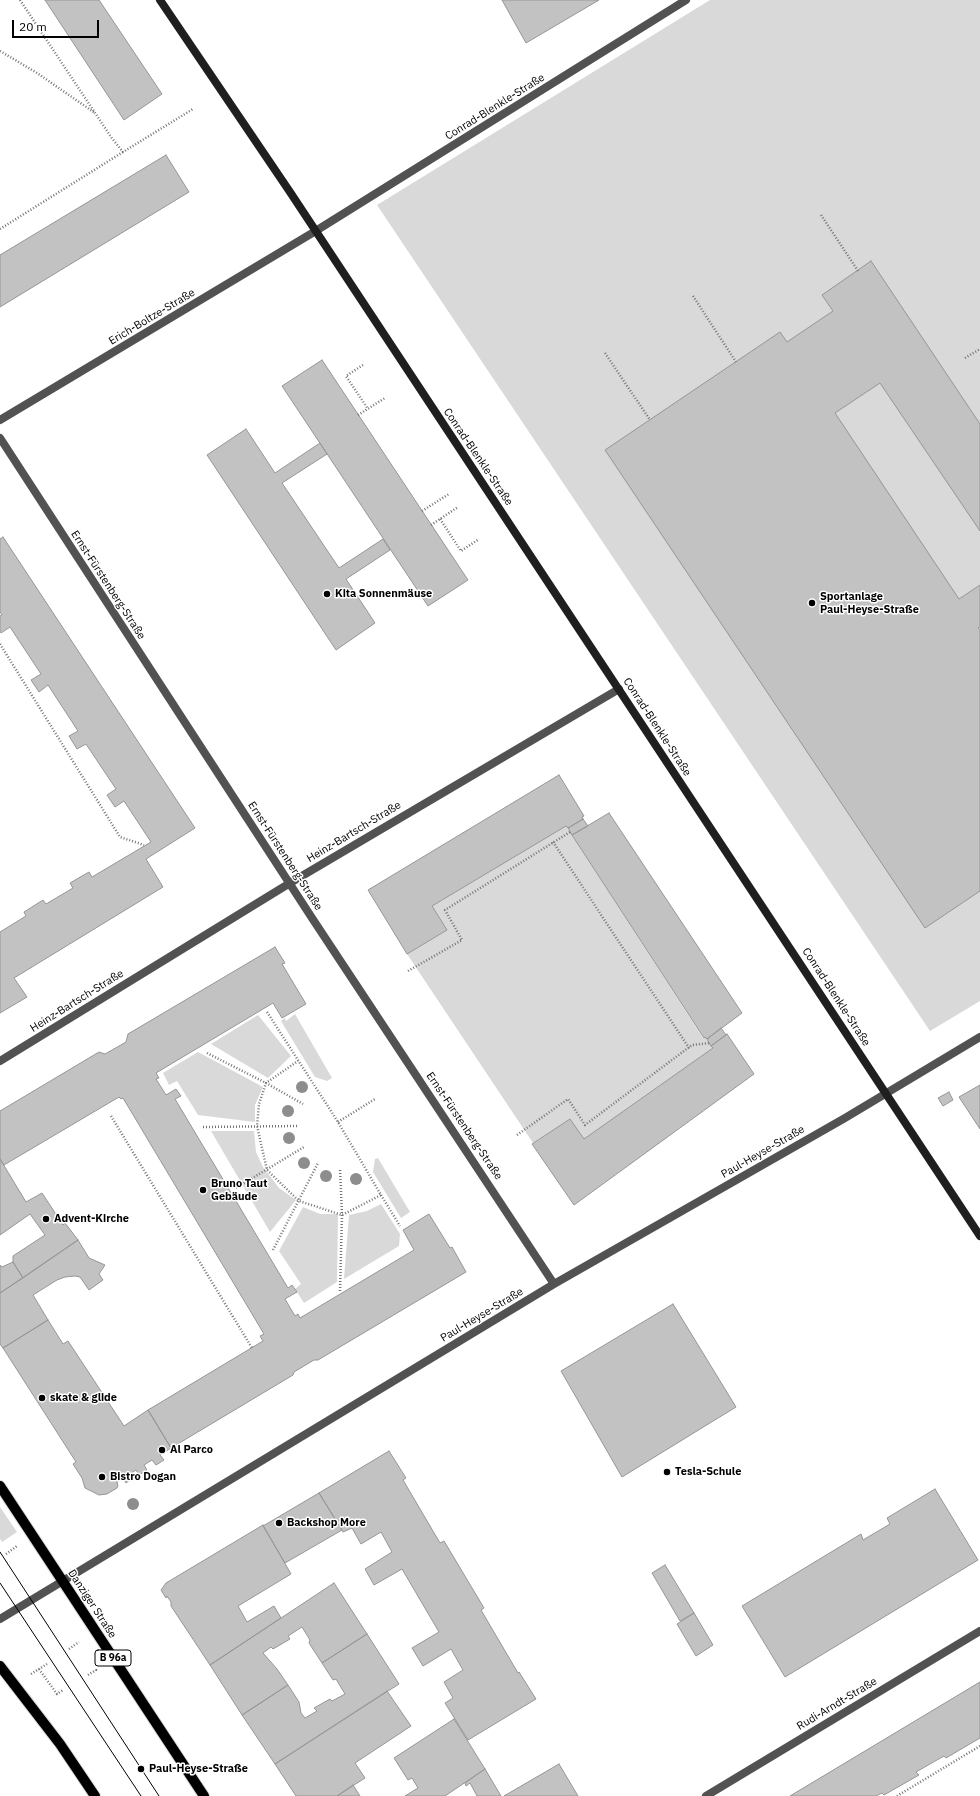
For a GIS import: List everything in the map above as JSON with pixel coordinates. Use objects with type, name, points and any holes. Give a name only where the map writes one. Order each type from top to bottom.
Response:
[{"type":"main road","name":"Danziger Straße","points":[[0,1486],[204,1796]]},
{"type":"main road","points":[[0,1666],[60,1744],[95,1796]]},
{"type":"street","name":"Conrad-Blenkle-Straße","points":[[160,0],[619,689],[980,1236]]},
{"type":"street","name":"Conrad-Blenkle-Straße","points":[[314,232],[686,0]]},
{"type":"street","name":"Erich-Boltze-Straße","points":[[0,420],[314,232]]},
{"type":"street","name":"Ernst-Fürstenberg-Straße","points":[[0,438],[554,1284]]},
{"type":"street","name":"Heinz-Bartsch-Straße","points":[[0,1061],[290,883],[619,689]]},
{"type":"street","name":"Paul-Heyse-Straße","points":[[0,1619],[554,1284],[885,1094],[980,1037]]},
{"type":"street","name":"Rudi-Arndt-Straße","points":[[706,1796],[980,1631]]},
{"type":"path","points":[[20,0],[111,137],[123,152]]},
{"type":"path","points":[[0,51],[38,73],[97,115]]},
{"type":"path","points":[[0,229],[193,109]]},
{"type":"path","points":[[820,215],[858,271]]},
{"type":"path","points":[[693,296],[736,362]]},
{"type":"path","points":[[965,358],[980,349]]},
{"type":"path","points":[[605,353],[650,420]]},
{"type":"path","points":[[363,365],[346,376],[368,409]]},
{"type":"path","points":[[358,415],[385,398]]},
{"type":"path","points":[[422,511],[449,494]]},
{"type":"path","points":[[431,524],[458,507]]},
{"type":"path","points":[[440,519],[461,551],[479,540]]},
{"type":"path","points":[[0,644],[120,837],[144,845]]},
{"type":"path","points":[[408,971],[462,940],[446,910],[570,832]]},
{"type":"path","points":[[553,842],[689,1048]]},
{"type":"path","points":[[267,1012],[338,1122],[400,1226]]},
{"type":"path","points":[[517,1135],[568,1099],[585,1124],[692,1045],[710,1043]]},
{"type":"path","points":[[207,1053],[266,1082],[303,1104]]},
{"type":"path","points":[[298,1061],[266,1082],[259,1104],[257,1126],[267,1170],[300,1201],[342,1215],[381,1194]]},
{"type":"path","points":[[338,1122],[375,1099]]},
{"type":"path","points":[[111,1116],[252,1348]]},
{"type":"path","points":[[203,1127],[297,1126]]},
{"type":"path","points":[[236,1188],[304,1147]]},
{"type":"path","points":[[273,1250],[300,1201],[318,1163]]},
{"type":"path","points":[[340,1168],[342,1215],[340,1291]]},
{"type":"path","points":[[6,1554],[21,1544]]},
{"type":"path","points":[[69,1649],[83,1639]]},
{"type":"path","points":[[31,1674],[47,1664]]},
{"type":"path","points":[[39,1669],[57,1694],[63,1690]]},
{"type":"path","points":[[897,1796],[980,1746]]},
{"type":"shaded area","name":"Sportanlage Paul-Heyse-Straße","points":[[710,0],[980,0],[980,1001],[930,1031],[377,205]]},
{"type":"shaded area","points":[[566,826],[703,1038],[705,1037],[713,1048],[584,1139],[570,1119],[533,1143],[407,954],[447,930],[432,906]]},
{"type":"shaded area","points":[[295,1014],[332,1078],[327,1081],[315,1077],[281,1021],[285,1018],[286,1021]]},
{"type":"shaded area","points":[[258,1015],[291,1056],[268,1078],[211,1044]]},
{"type":"shaded area","points":[[198,1052],[263,1087],[255,1105],[255,1122],[198,1115],[177,1081],[169,1085],[163,1073]]},
{"type":"shaded area","points":[[211,1131],[254,1131],[256,1152],[263,1167],[279,1188],[296,1200],[270,1232]]},
{"type":"shaded area","points":[[378,1158],[410,1212],[401,1218],[373,1172],[375,1159]]},
{"type":"shaded area","points":[[381,1204],[400,1234],[399,1246],[344,1279],[349,1215],[367,1211]]},
{"type":"shaded area","points":[[303,1207],[320,1214],[338,1214],[337,1282],[304,1303],[295,1289],[301,1284],[279,1251]]},
{"type":"shaded area","points":[[0,1507],[17,1532],[2,1542],[0,1539]]},
{"type":"building","points":[[45,0],[99,0],[162,94],[124,120]]},
{"type":"building","points":[[502,0],[599,0],[526,43]]},
{"type":"building","points":[[166,155],[189,192],[0,307],[0,255]]},
{"type":"building","points":[[871,261],[980,424],[980,531],[880,383],[835,413],[959,599],[980,585],[980,627],[978,628],[980,630],[980,891],[925,928],[605,450],[780,332],[787,342],[833,311],[822,295]]},
{"type":"building","points":[[322,360],[468,580],[428,606],[282,386]]},
{"type":"building","points":[[246,429],[275,473],[320,443],[327,454],[282,483],[339,568],[383,539],[390,550],[346,579],[375,623],[336,650],[207,455]]},
{"type":"building","points":[[3,537],[195,828],[146,859],[163,887],[14,978],[27,997],[0,1013],[0,932],[26,916],[24,912],[43,900],[46,904],[73,888],[70,883],[89,872],[92,877],[151,842],[124,801],[115,807],[107,795],[116,789],[86,744],[77,749],[69,736],[78,731],[48,685],[39,692],[31,680],[41,674],[10,627],[1,633],[0,631],[0,616],[2,615],[0,612],[0,539]]},
{"type":"building","points":[[559,775],[584,816],[582,817],[583,819],[568,828],[566,826],[432,906],[447,930],[407,954],[368,890]]},
{"type":"building","points":[[609,813],[742,1013],[707,1039],[705,1037],[704,1038],[572,835]]},
{"type":"building","points":[[583,819],[588,826],[572,835],[568,828]]},
{"type":"building","name":"Bruno Taut Gebäude","points":[[275,947],[285,963],[282,964],[306,1004],[282,1018],[273,1003],[156,1073],[159,1078],[156,1079],[166,1095],[176,1089],[181,1096],[175,1099],[288,1288],[292,1285],[297,1292],[285,1299],[295,1316],[298,1314],[300,1318],[414,1250],[403,1230],[429,1214],[450,1248],[452,1247],[466,1272],[318,1360],[314,1360],[294,1372],[293,1375],[171,1448],[148,1410],[263,1341],[260,1336],[264,1334],[123,1098],[121,1099],[119,1097],[4,1165],[0,1159],[0,1111],[99,1052],[105,1054],[126,1042],[128,1034]]},
{"type":"building","points":[[721,1028],[726,1035],[711,1046],[707,1039]]},
{"type":"building","points":[[727,1034],[754,1074],[574,1205],[532,1144],[570,1119],[584,1139],[713,1048],[711,1046]]},
{"type":"building","points":[[980,1085],[980,1129],[959,1097]]},
{"type":"building","points":[[949,1092],[953,1100],[943,1106],[938,1098]]},
{"type":"building","name":"Advent-Kirche","points":[[0,1159],[26,1202],[42,1193],[63,1225],[65,1223],[78,1240],[23,1278],[13,1262],[13,1256],[45,1235],[30,1214],[0,1235]]},
{"type":"building","points":[[78,1240],[89,1258],[105,1265],[99,1274],[103,1280],[89,1290],[80,1277],[65,1277],[57,1280],[33,1295],[48,1320],[3,1348],[0,1344],[0,1293]]},
{"type":"building","points":[[13,1262],[23,1278],[0,1293],[0,1265],[2,1267]]},
{"type":"building","points":[[673,1304],[736,1407],[622,1477],[561,1371]]},
{"type":"building","points":[[48,1320],[63,1344],[68,1341],[124,1426],[148,1410],[171,1448],[160,1455],[164,1460],[156,1465],[152,1460],[144,1465],[147,1470],[139,1475],[136,1470],[130,1474],[133,1478],[126,1483],[123,1478],[117,1482],[117,1488],[107,1494],[99,1495],[85,1488],[82,1478],[73,1464],[76,1462],[3,1348]]},
{"type":"building","points":[[389,1451],[406,1478],[403,1480],[440,1543],[444,1541],[484,1608],[481,1610],[518,1673],[519,1672],[536,1699],[468,1740],[445,1703],[453,1698],[444,1682],[463,1670],[451,1649],[423,1666],[412,1648],[439,1632],[402,1569],[374,1585],[365,1569],[392,1552],[381,1532],[361,1544],[352,1528],[343,1532],[319,1493]]},
{"type":"building","points":[[935,1489],[978,1560],[785,1677],[742,1606],[861,1534],[863,1540],[890,1524],[887,1518]]},
{"type":"building","points":[[319,1493],[342,1530],[285,1563],[263,1526]]},
{"type":"building","points":[[263,1525],[291,1574],[238,1606],[247,1622],[274,1606],[281,1618],[210,1665],[171,1606],[171,1602],[167,1596],[166,1598],[161,1590],[166,1583]]},
{"type":"building","points":[[665,1565],[694,1613],[680,1621],[652,1573]]},
{"type":"building","points":[[334,1583],[367,1634],[322,1663],[309,1643],[310,1640],[302,1627],[288,1636],[290,1639],[273,1649],[271,1647],[263,1653],[288,1685],[242,1715],[210,1665]]},
{"type":"building","points":[[694,1613],[713,1645],[696,1656],[677,1624]]},
{"type":"building","points":[[367,1634],[399,1684],[275,1764],[242,1715],[288,1685],[299,1702],[301,1713],[305,1718],[317,1711],[314,1708],[330,1699],[332,1701],[345,1694],[336,1679],[333,1680],[322,1663]]},
{"type":"building","points":[[980,1682],[980,1738],[946,1758],[944,1756],[916,1772],[919,1775],[884,1795],[882,1793],[876,1796],[790,1796]]},
{"type":"building","points":[[387,1691],[411,1726],[355,1763],[365,1778],[337,1796],[296,1796],[275,1764]]},
{"type":"building","points":[[454,1719],[485,1769],[445,1796],[405,1796],[418,1788],[412,1778],[408,1780],[394,1758]]},
{"type":"building","points":[[559,1764],[578,1796],[504,1796]]},
{"type":"building","points":[[485,1769],[501,1796],[477,1796],[470,1783],[466,1786],[465,1783]]},
{"type":"building","points":[[353,1785],[360,1796],[337,1796]]},
{"type":"tram line","points":[[0,1552],[159,1796]]},
{"type":"tram line","points":[[0,1583],[141,1796]]},
{"type":"place","name":"Kita Sonnenmäuse","points":[[327,594]]},
{"type":"place","name":"Sportanlage Paul-Heyse-Straße","points":[[812,603]]},
{"type":"place","name":"Bruno Taut Gebäude","points":[[203,1190]]},
{"type":"place","name":"Advent-Kirche","points":[[46,1219]]},
{"type":"place","name":"skate & glide","points":[[42,1398]]},
{"type":"place","name":"Al Parco","points":[[162,1450]]},
{"type":"place","name":"Tesla-Schule","points":[[667,1472]]},
{"type":"place","name":"Bistro Dogan","points":[[102,1477]]},
{"type":"place","name":"Backshop More","points":[[279,1523]]},
{"type":"place","name":"Paul-Heyse-Straße","points":[[141,1769]]}]
